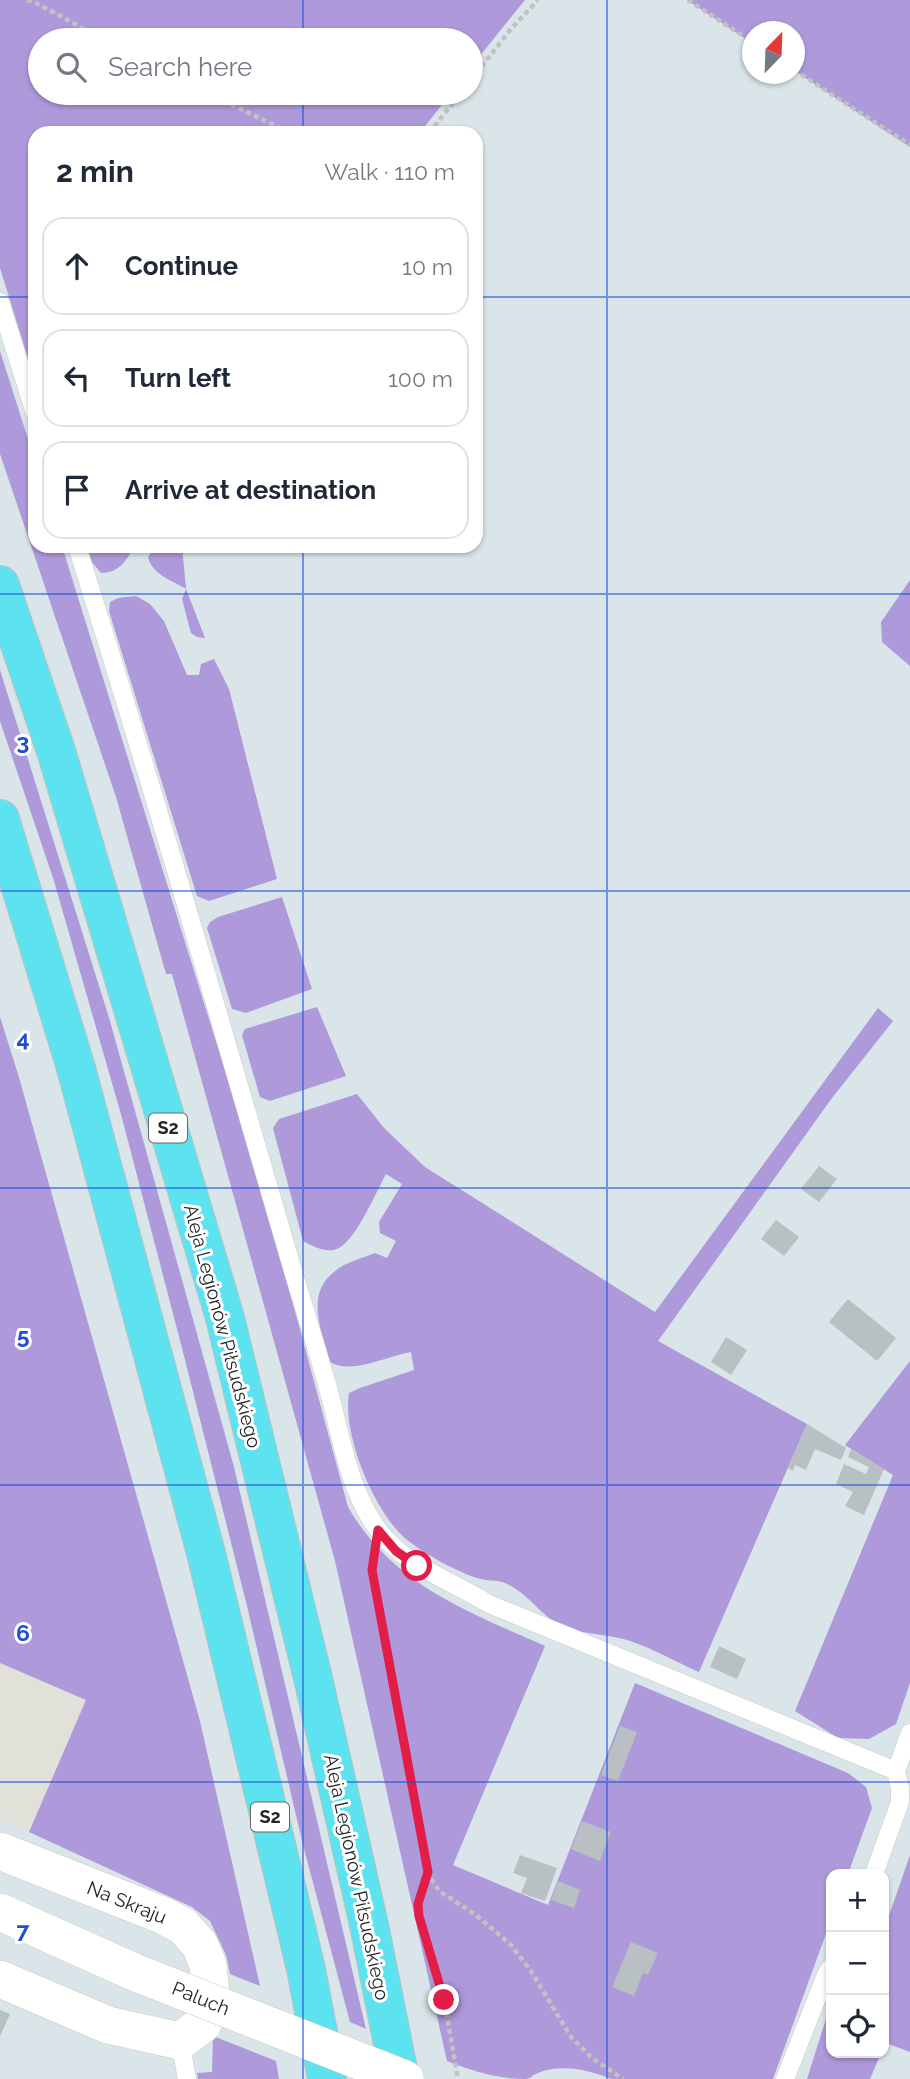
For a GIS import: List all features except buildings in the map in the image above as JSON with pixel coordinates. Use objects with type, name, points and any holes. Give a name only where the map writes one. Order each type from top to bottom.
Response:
[{"type":"highway","name":"Aleja Legionów Piłsudskiego","points":[[0,585],[57,754],[225,1318],[319,1704],[369,1925],[400,2079]]},
{"type":"highway","name":"S2","points":[[0,819],[76,1068],[207,1557],[306,1969],[327,2079]]},
{"type":"street","name":"Na Skraju","points":[[0,1851],[162,1915],[183,1926],[200,1945],[208,1965],[211,1994],[203,2024],[180,2042]]},
{"type":"street","name":"Paluch","points":[[0,1912],[134,1972],[405,2079]]},
{"type":"street","points":[[0,1979],[108,2025],[180,2042]]},
{"type":"lane","points":[[0,302],[28,391]]},
{"type":"lane","points":[[79,553],[207,977],[353,1482],[363,1506],[378,1530],[396,1551],[417,1566],[464,1588],[489,1604],[895,1771]]},
{"type":"lane","points":[[876,1869],[900,1802],[900,1788],[895,1771],[910,1733]]},
{"type":"lane","points":[[786,2079],[826,1977]]},
{"type":"lane","points":[[180,2042],[187,2079]]},
{"type":"path","points":[[27,0],[82,28]]},
{"type":"path","points":[[483,65],[538,0]]},
{"type":"path","points":[[688,0],[742,35]]},
{"type":"path","points":[[805,77],[910,145]]},
{"type":"path","points":[[233,105],[276,126]]},
{"type":"path","points":[[435,126],[451,105]]},
{"type":"path","points":[[378,1530],[372,1570],[428,1872],[439,1891],[476,1915],[512,1945],[571,2037],[592,2058],[623,2079]]},
{"type":"path","points":[[428,1872],[418,1904],[419,1916],[444,2000],[458,2079]]},
{"type":"shaded area","points":[[0,0],[525,0],[483,52],[483,28],[28,28],[28,105],[442,105],[425,126],[28,126],[28,358],[0,268]]},
{"type":"shaded area","points":[[687,0],[910,0],[910,147],[805,78],[805,21],[742,21],[742,36]]},
{"type":"shaded area","points":[[0,351],[28,439],[28,537],[0,454]]},
{"type":"shaded area","points":[[33,553],[64,553],[263,1193],[348,1507],[366,1534],[387,1557],[434,1593],[545,1646],[453,1865],[548,1905],[635,1683],[848,1773],[866,1787],[872,1808],[850,1869],[826,1869],[826,1934],[773,2079],[611,2079],[564,2068],[545,2071],[528,2079],[516,2079],[485,2074],[447,2061],[335,1561],[172,974],[166,974],[116,797]]},
{"type":"shaded area","points":[[89,553],[130,553],[112,571],[101,573],[91,561]]},
{"type":"shaded area","points":[[151,553],[183,553],[186,589],[163,576],[150,563],[148,557]]},
{"type":"shaded area","points":[[910,580],[910,666],[882,642],[881,622]]},
{"type":"shaded area","points":[[186,589],[205,638],[191,633],[182,599]]},
{"type":"shaded area","points":[[136,596],[150,604],[164,621],[187,675],[199,675],[201,664],[214,659],[229,689],[277,879],[209,901],[197,896],[109,611],[110,602]]},
{"type":"shaded area","points":[[0,670],[110,1021],[234,1467],[366,2029],[350,2022],[303,1845],[247,1606],[122,1118],[54,881],[0,721]]},
{"type":"shaded area","points":[[282,897],[312,989],[246,1013],[232,1009],[207,928],[210,922],[218,917]]},
{"type":"shaded area","points":[[317,1007],[346,1076],[270,1101],[260,1097],[242,1035],[245,1029]]},
{"type":"shaded area","points":[[878,1008],[893,1021],[832,1098],[658,1341],[807,1424],[699,1672],[630,1641],[582,1632],[558,1624],[511,1586],[463,1573],[406,1539],[394,1527],[372,1492],[356,1450],[348,1410],[349,1393],[414,1370],[411,1352],[359,1366],[330,1362],[318,1314],[320,1291],[335,1271],[375,1253],[387,1258],[396,1241],[380,1233],[379,1222],[402,1184],[386,1174],[353,1235],[339,1248],[326,1250],[303,1241],[273,1128],[279,1119],[357,1094],[384,1128],[425,1167],[655,1312]]},
{"type":"shaded area","points":[[0,1017],[200,1721],[260,1986],[230,1974],[226,1955],[210,1921],[192,1907],[29,1832],[86,1700],[0,1663]]},
{"type":"shaded area","points":[[910,1361],[910,1683],[896,1724],[869,1739],[838,1738],[795,1711],[893,1475],[845,1445]]},
{"type":"shaded area","points":[[0,1663],[86,1700],[29,1832],[0,1819]]},
{"type":"shaded area","points":[[910,1855],[910,2052],[889,2044],[889,1916]]},
{"type":"shaded area","points":[[826,2019],[826,2058],[879,2058],[870,2079],[807,2079]]},
{"type":"shaded area","points":[[213,2036],[276,2061],[279,2079],[198,2079],[197,2073],[212,2072]]},
{"type":"route","points":[[417,1566],[396,1551],[378,1530],[372,1570],[428,1872],[418,1904],[419,1916],[444,2000]]}]
